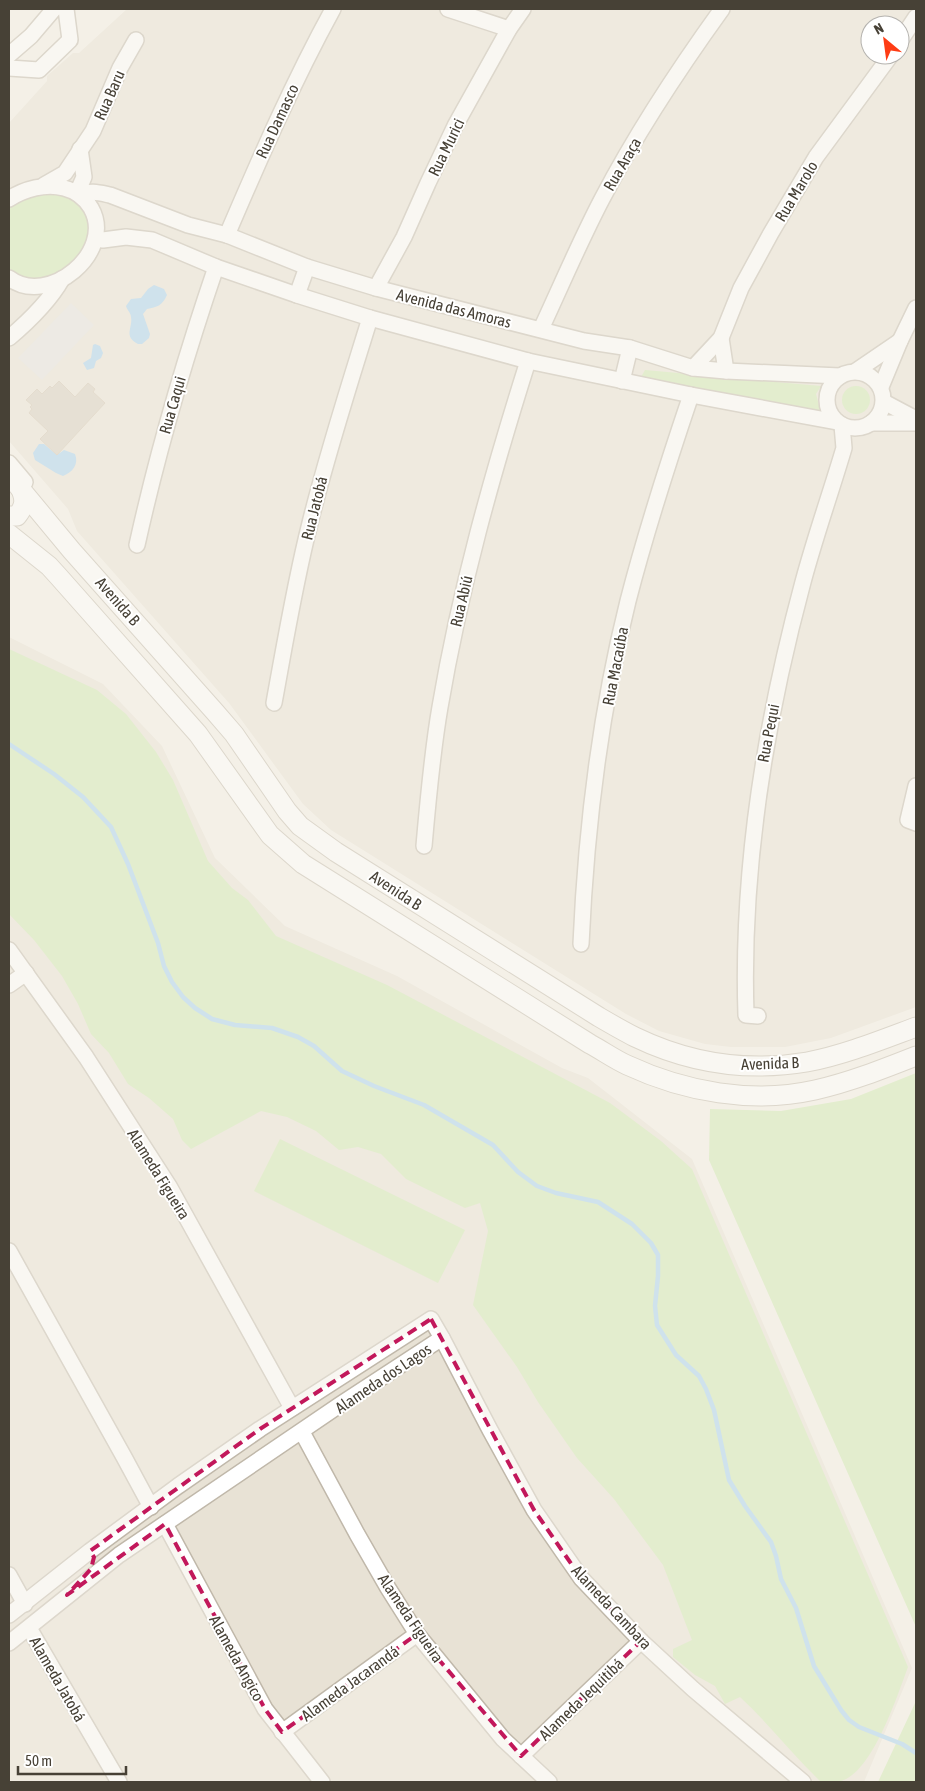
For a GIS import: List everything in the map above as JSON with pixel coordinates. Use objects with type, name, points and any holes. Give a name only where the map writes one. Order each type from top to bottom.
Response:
[{"type":"street","points":[[9,55],[31,36],[54,9]]},
{"type":"street","points":[[9,68],[39,70],[70,40],[66,9]]},
{"type":"street","name":"Rua Damasco","points":[[227,235],[285,103],[333,9]]},
{"type":"street","points":[[448,9],[510,29]]},
{"type":"street","name":"Rua Murici","points":[[376,288],[404,237],[455,126],[522,9]]},
{"type":"street","name":"Rua Araça","points":[[541,329],[583,237],[628,151],[722,9]]},
{"type":"street","name":"Rua Baru","points":[[39,188],[65,174],[93,131],[120,68],[136,40]]},
{"type":"street","name":"Rua Marolo","points":[[693,368],[721,338],[741,288],[792,196],[821,150],[884,65]]},
{"type":"street","points":[[9,278],[20,284],[34,287],[50,285],[62,279],[90,253],[97,232],[95,216],[79,194],[84,177],[80,149]]},
{"type":"street","name":"Avenida das Amoras","points":[[39,188],[59,187],[79,194],[88,192],[110,195],[188,225],[227,235],[307,266],[376,288],[584,340],[630,348],[693,368],[840,376]]},
{"type":"street","points":[[9,199],[30,189],[39,188]]},
{"type":"street","name":"Avenida das Amoras","points":[[96,239],[103,240],[126,236],[152,240],[216,267],[297,295],[370,318],[528,361],[622,382],[840,423]]},
{"type":"street","points":[[297,295],[307,266]]},
{"type":"street","name":"Rua Caqui","points":[[137,545],[168,418],[216,267]]},
{"type":"street","points":[[9,338],[54,293],[62,279]]},
{"type":"street","points":[[867,425],[878,416],[882,395],[900,341],[916,308]]},
{"type":"street","name":"Rua Jatobá","points":[[274,703],[291,609],[310,524],[331,442],[370,318]]},
{"type":"street","points":[[721,338],[726,371]]},
{"type":"street","points":[[856,371],[900,341]]},
{"type":"street","points":[[622,382],[630,348]]},
{"type":"street","name":"Rua Abiú","points":[[424,846],[439,709],[453,638],[484,509],[528,361]]},
{"type":"street","points":[[916,419],[882,395],[871,376],[856,371],[848,372],[833,382],[829,390],[827,398],[828,407],[840,423],[854,428],[867,425],[916,423]]},
{"type":"street","name":"Rua Macaúba","points":[[581,944],[587,844],[594,783],[616,658],[628,602],[654,506],[691,395]]},
{"type":"street","name":"Rua Pequi","points":[[758,1016],[746,1015],[745,973],[749,873],[762,767],[803,580],[844,448],[840,423]]},
{"type":"street","name":"Rua Pequi","points":[[844,448],[867,425]]},
{"type":"street","points":[[9,464],[14,480],[24,498],[24,506],[17,516],[9,516]]},
{"type":"street","points":[[9,464],[45,505],[72,550]]},
{"type":"street","name":"Avenida B","points":[[14,480],[72,550],[234,734],[278,800],[300,826],[336,852],[599,1017],[636,1038],[678,1054],[710,1063],[740,1066],[777,1066],[808,1062],[852,1050],[916,1027]]},
{"type":"street","name":"Avenida B","points":[[9,534],[42,560],[59,577],[186,720],[214,756],[259,822],[278,844],[304,864],[590,1044],[626,1064],[672,1082],[706,1091],[746,1095],[781,1094],[814,1090],[849,1081],[916,1056]]},
{"type":"street","points":[[916,786],[908,820],[916,823]]},
{"type":"street","name":"Alameda Figueira","points":[[9,950],[86,1057],[168,1186],[292,1408]]},
{"type":"street","points":[[9,985],[26,973]]},
{"type":"street","points":[[9,1251],[124,1457],[150,1508]]},
{"type":"street","name":"Alameda dos Lagos","points":[[9,1614],[90,1551],[260,1429],[431,1319],[442,1338],[341,1404],[120,1555],[67,1595],[9,1643]]},
{"type":"street","name":"Alameda Cambara","points":[[442,1338],[534,1510],[581,1578],[641,1641],[694,1689],[804,1782]]},
{"type":"street","points":[[341,1404],[369,1377],[370,1372],[365,1362]]},
{"type":"street","points":[[236,1476],[232,1462],[236,1450],[260,1429]]},
{"type":"street","name":"Alameda Figueira","points":[[302,1432],[388,1588],[418,1634],[503,1739],[549,1782]]},
{"type":"street","name":"Alameda Angico","points":[[165,1524],[265,1709],[322,1782]]},
{"type":"street","points":[[67,1595],[91,1569],[94,1557],[90,1551]]},
{"type":"street","points":[[9,1575],[24,1604]]},
{"type":"street","name":"Alameda Jatobá","points":[[29,1628],[119,1782]]},
{"type":"street","name":"Alameda Jacarandá","points":[[282,1732],[418,1634]]},
{"type":"street","name":"Alameda Jequitibá","points":[[522,1756],[641,1641]]},
{"type":"highlighted area","points":[[431,1319],[534,1510],[581,1578],[641,1641],[521,1756],[417,1634],[282,1732],[265,1709],[165,1524],[67,1595],[91,1569],[94,1557],[90,1551],[260,1429]]},
{"type":"shaded area","points":[[127,9],[916,9],[916,1007],[831,1038],[785,1047],[731,1047],[705,1044],[659,1031],[626,1014],[331,830],[303,804],[229,703],[77,531],[68,509],[9,441],[9,123],[47,81],[47,76],[73,53],[79,53]]},
{"type":"shaded area","points":[[71,303],[94,325],[42,380],[18,358]]},
{"type":"shaded area","points":[[9,637],[103,684],[162,746],[215,858],[285,926],[397,976],[562,1068],[588,1078],[692,1159],[912,1668],[864,1782],[9,1782]]},
{"type":"green space","points":[[58,193],[78,200],[88,214],[91,227],[88,241],[82,253],[60,273],[47,279],[30,281],[11,273],[9,270],[9,208],[29,197]]},
{"type":"green space","points":[[645,370],[821,386],[816,394],[821,413],[641,377]]},
{"type":"green space","points":[[856,386],[866,390],[870,400],[866,410],[856,414],[846,410],[842,400],[846,390]]},
{"type":"green space","points":[[9,649],[97,690],[126,714],[156,752],[173,780],[208,861],[232,888],[248,900],[276,936],[387,985],[610,1103],[661,1141],[692,1169],[908,1667],[890,1713],[873,1749],[853,1775],[841,1781],[821,1782],[740,1697],[725,1704],[715,1686],[695,1675],[673,1657],[673,1649],[692,1640],[663,1565],[614,1499],[577,1458],[538,1402],[517,1367],[473,1305],[488,1231],[480,1203],[465,1208],[406,1179],[381,1154],[358,1147],[339,1150],[316,1131],[287,1117],[261,1111],[191,1149],[182,1140],[173,1119],[149,1098],[128,1084],[109,1053],[91,1034],[78,1004],[62,976],[34,940],[9,914]]},
{"type":"green space","points":[[916,1073],[916,1627],[709,1160],[710,1109],[781,1111],[851,1099]]},
{"type":"green space","points":[[280,1139],[465,1230],[438,1283],[254,1191]]},
{"type":"green space","points":[[916,1701],[916,1782],[878,1782]]},
{"type":"water","points":[[154,285],[164,289],[167,295],[161,304],[147,309],[143,314],[150,334],[149,338],[142,344],[138,344],[133,341],[130,335],[131,316],[126,306],[131,299],[141,298]]},
{"type":"water","points":[[93,345],[100,346],[103,353],[101,358],[96,361],[94,368],[87,370],[83,363],[91,358]]},
{"type":"water","points":[[39,444],[44,444],[57,455],[64,450],[75,454],[76,464],[70,472],[63,476],[56,473],[35,460],[33,453]]},
{"type":"building","points":[[59,381],[75,397],[88,383],[95,389],[93,392],[105,403],[57,455],[40,439],[48,431],[29,413],[32,405],[26,400],[37,389],[42,394]]},
{"type":"waterway","points":[[9,744],[54,774],[83,797],[111,827],[128,864],[158,943],[164,966],[172,982],[183,997],[195,1008],[212,1019],[235,1025],[272,1028],[298,1037],[314,1046],[342,1071],[374,1086],[424,1105],[493,1145],[518,1172],[537,1186],[556,1193],[598,1202],[632,1224],[651,1243],[658,1255],[655,1306],[657,1325],[676,1355],[699,1376],[706,1389],[714,1410],[729,1480],[771,1542],[781,1579],[796,1608],[814,1666],[849,1720],[859,1727],[902,1744],[916,1753]]}]
